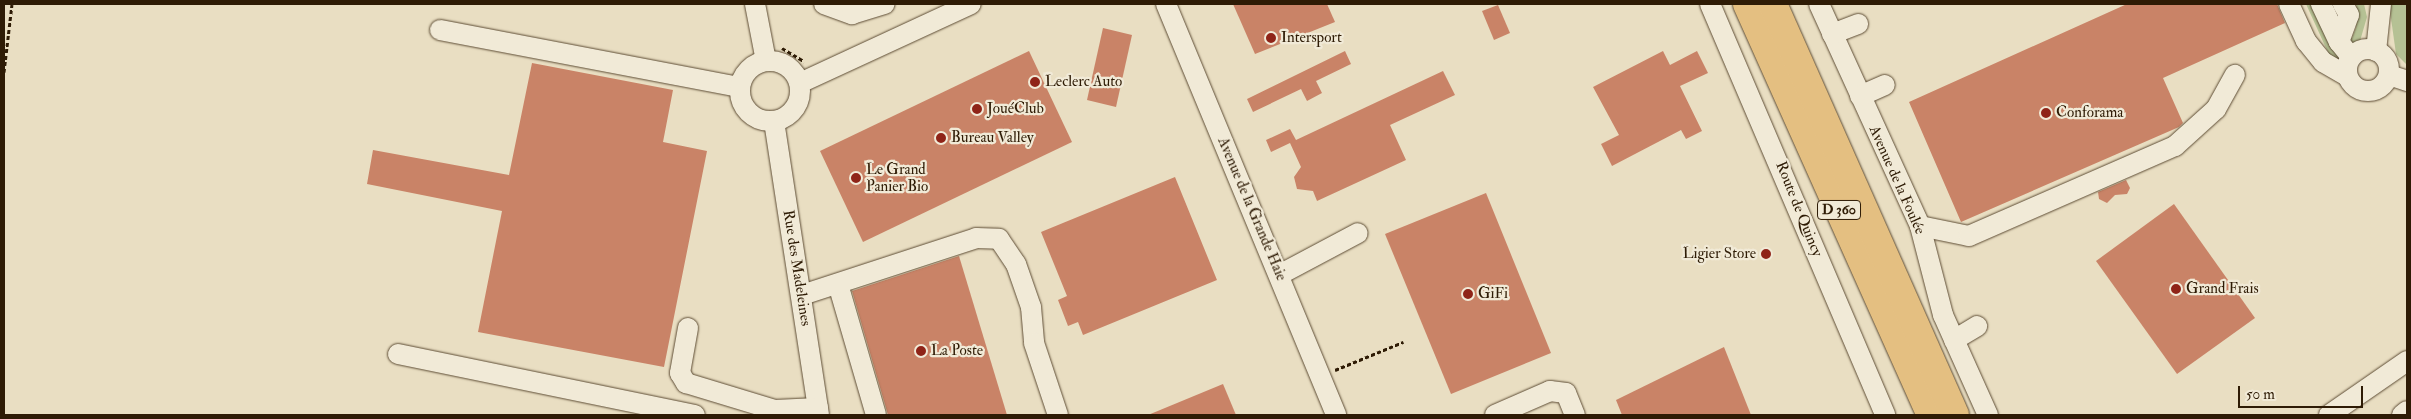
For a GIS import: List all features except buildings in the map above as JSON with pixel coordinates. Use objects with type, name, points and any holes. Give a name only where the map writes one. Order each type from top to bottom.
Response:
[{"type":"highway","name":"D 360","points":[[1747,4],[1931,415]]},
{"type":"highway","name":"D 360","points":[[1773,4],[1955,415]]},
{"type":"street","points":[[755,4],[766,61]]},
{"type":"street","points":[[824,4],[852,14],[885,4]]},
{"type":"street","points":[[800,83],[970,4]]},
{"type":"street","name":"Avenue de la Grande Haie","points":[[1166,4],[1336,415]]},
{"type":"street","name":"Route de Quincy","points":[[1710,4],[1885,415]]},
{"type":"street","name":"Avenue de la Foulée","points":[[1819,4],[1920,226],[1934,289],[1954,340],[1988,415]]},
{"type":"street","points":[[2289,4],[2306,41],[2323,62],[2343,52],[2376,51],[2387,61],[2398,78],[2368,92],[2355,88],[2343,52],[2327,4]]},
{"type":"street","points":[[2321,4],[2343,52]]},
{"type":"street","points":[[2331,4],[2343,52]]},
{"type":"street","points":[[2376,51],[2381,4]]},
{"type":"street","points":[[2343,52],[2347,6]]},
{"type":"street","points":[[1832,34],[1858,24]]},
{"type":"street","points":[[440,30],[740,87]]},
{"type":"street","points":[[766,61],[783,63],[800,83],[798,103],[774,121],[749,112],[740,87],[748,70],[766,61]]},
{"type":"street","points":[[1920,226],[1969,236],[2175,146],[2216,108],[2235,75]]},
{"type":"street","points":[[1860,96],[1885,85]]},
{"type":"street","name":"Rue des Madeleines","points":[[774,121],[802,295],[818,412]]},
{"type":"street","points":[[1279,275],[1358,233]]},
{"type":"street","points":[[802,295],[976,238],[999,239],[1016,264],[1031,307],[1034,343],[1058,415]]},
{"type":"street","points":[[838,284],[876,415]]},
{"type":"street","points":[[1954,340],[1976,326]]},
{"type":"street","points":[[688,328],[680,373],[686,383],[780,413],[818,412]]},
{"type":"street","points":[[398,354],[695,415]]},
{"type":"street","points":[[2329,415],[2407,361]]},
{"type":"street","points":[[1494,415],[1550,391],[1566,393],[1575,415]]},
{"type":"street","points":[[2402,415],[2407,411]]},
{"type":"path","points":[[4,72],[12,4]]},
{"type":"path","points":[[775,42],[812,63]]},
{"type":"path","points":[[1332,371],[1403,342]]},
{"type":"green space","points":[[2306,4],[2316,4],[2342,55],[2339,62],[2331,59]]},
{"type":"green space","points":[[2357,4],[2364,4],[2367,17],[2360,41],[2350,46],[2346,37],[2352,38],[2356,27],[2350,25]]},
{"type":"green space","points":[[2389,4],[2407,4],[2407,65],[2396,54]]},
{"type":"place","name":"Intersport","points":[[1271,38]]},
{"type":"place","name":"Leclerc Auto","points":[[1035,82]]},
{"type":"place","name":"JouéClub","points":[[977,109]]},
{"type":"place","name":"Conforama","points":[[2046,113]]},
{"type":"place","name":"Bureau Valley","points":[[941,138]]},
{"type":"place","name":"Le Grand Panier Bio","points":[[856,178]]},
{"type":"place","name":"Ligier Store","points":[[1766,254]]},
{"type":"place","name":"Grand Frais","points":[[2176,289]]},
{"type":"place","name":"GiFi","points":[[1468,294]]},
{"type":"place","name":"La Poste","points":[[921,351]]}]
